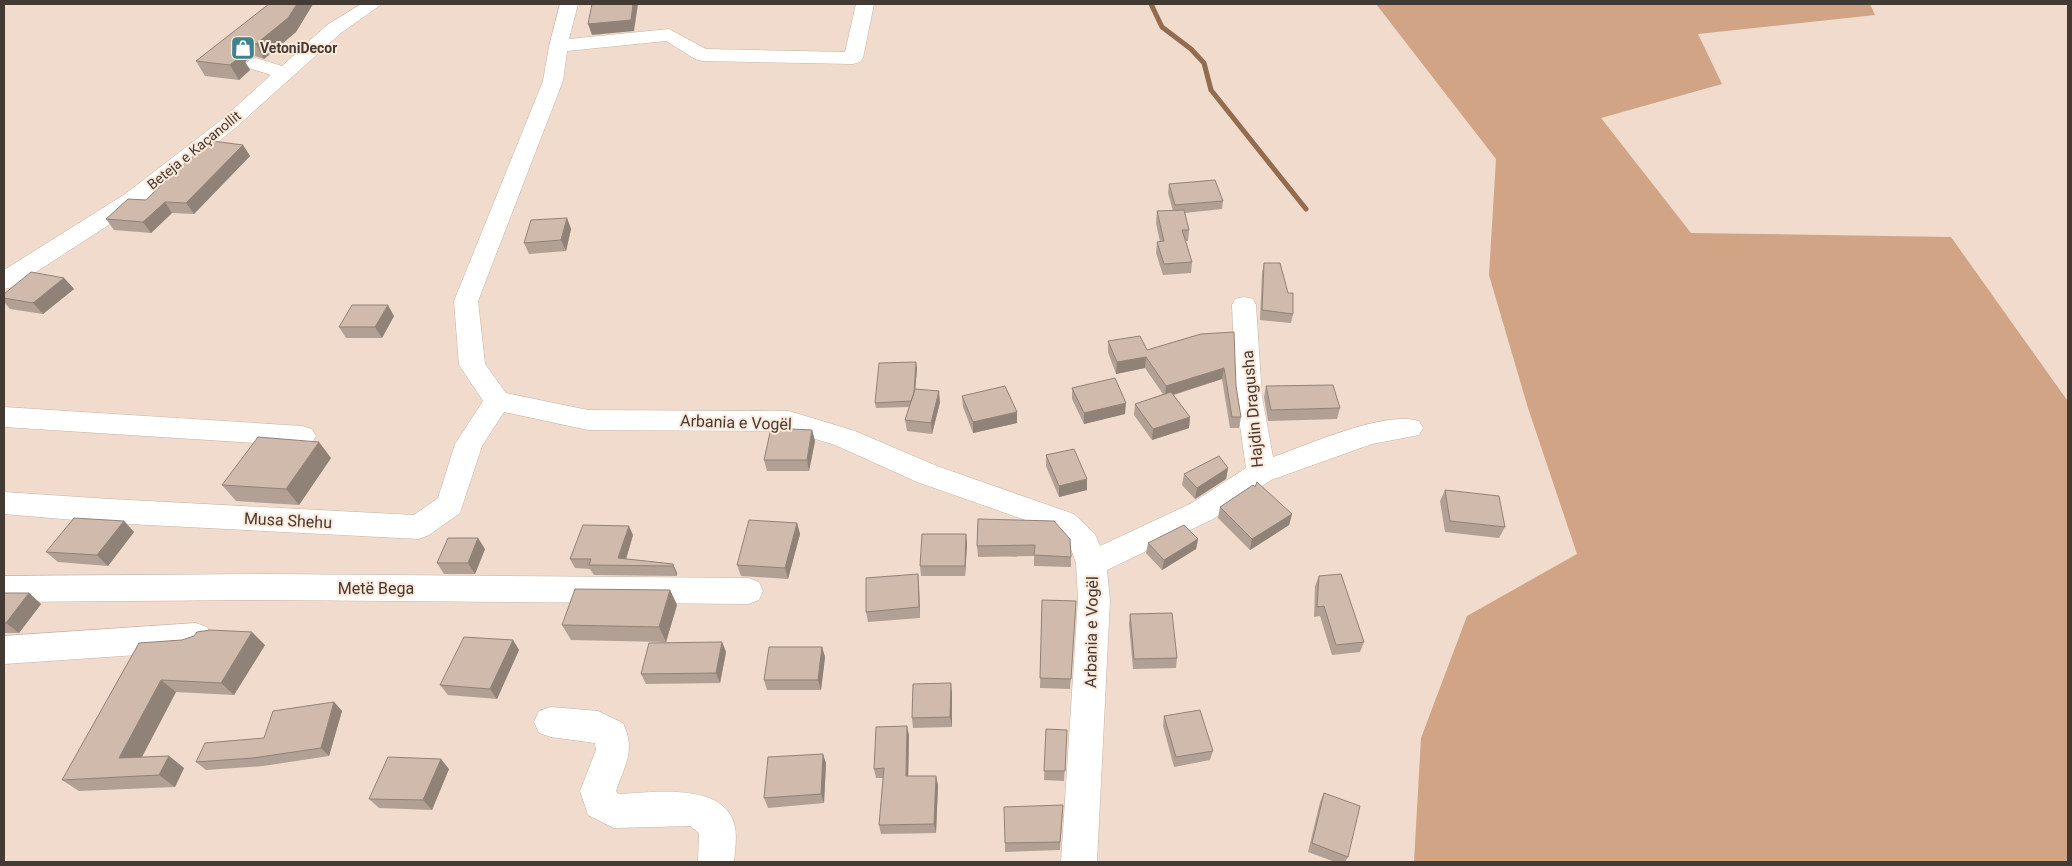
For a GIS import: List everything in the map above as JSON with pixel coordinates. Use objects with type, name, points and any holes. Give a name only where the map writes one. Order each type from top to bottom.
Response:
[{"type":"street","points":[[339,4],[334,10],[340,25]]},
{"type":"street","name":"Beteja e Kaçanollit","points":[[4,280],[133,198],[227,125],[340,25],[373,4]]},
{"type":"street","points":[[497,401],[472,365],[466,301],[553,82],[558,46],[569,4]]},
{"type":"street","points":[[558,46],[669,35],[702,55],[853,58],[865,4]]},
{"type":"street","points":[[256,64],[286,73]]},
{"type":"street","name":"Hajdin Dragusha","points":[[1092,563],[1131,547],[1242,489],[1261,472],[1249,397],[1244,305]]},
{"type":"street","name":"Musa Shehu","points":[[4,503],[110,511],[419,527],[450,505],[469,444],[497,401]]},
{"type":"street","name":"Arbania e Vogël","points":[[497,401],[588,420],[789,421],[845,438],[927,474],[1064,522],[1084,543],[1092,563],[1094,600],[1079,862]]},
{"type":"street","points":[[4,416],[302,436]]},
{"type":"street","points":[[1261,472],[1370,434],[1409,428]]},
{"type":"street","name":"Metë Bega","points":[[4,589],[269,587],[748,591]]},
{"type":"street","points":[[4,650],[196,637]]},
{"type":"street","points":[[551,722],[598,727],[611,734],[613,750],[598,790],[601,803],[614,811],[690,809],[707,814],[717,827],[716,862]]},
{"type":"shaded area","points":[[1376,4],[1870,4],[1875,15],[1698,34],[1722,84],[1601,118],[1691,233],[1951,237],[2067,400],[2068,862],[1414,862],[1421,738],[1467,616],[1577,554],[1528,408],[1489,275],[1496,159]]},
{"type":"building","points":[[269,4],[297,4],[288,18],[256,44],[247,41],[239,44],[236,49],[242,55],[230,65],[196,61]]},
{"type":"building","points":[[592,4],[633,4],[631,20],[588,24]]},
{"type":"building","points":[[212,141],[243,145],[186,203],[165,202],[143,222],[106,219],[128,199],[146,200],[179,168]]},
{"type":"building","points":[[1215,180],[1223,201],[1175,205],[1169,184]]},
{"type":"building","points":[[1184,210],[1189,230],[1182,230],[1192,262],[1164,264],[1157,242],[1164,241],[1157,211]]},
{"type":"building","points":[[567,218],[561,240],[524,243],[531,220]]},
{"type":"building","points":[[1264,263],[1280,263],[1288,293],[1293,293],[1293,314],[1262,310]]},
{"type":"building","points":[[31,272],[64,278],[33,303],[4,298],[4,294]]},
{"type":"building","points":[[352,305],[388,305],[375,327],[339,327]]},
{"type":"building","points":[[1234,332],[1236,386],[1241,417],[1232,417],[1224,368],[1166,386],[1146,357],[1117,362],[1108,341],[1140,336],[1147,350],[1201,334]]},
{"type":"building","points":[[916,362],[914,393],[911,401],[875,403],[879,363]]},
{"type":"building","points":[[1115,378],[1126,403],[1084,413],[1072,388]]},
{"type":"building","points":[[1333,385],[1340,408],[1271,410],[1266,386]]},
{"type":"building","points":[[1005,386],[1017,412],[973,422],[962,396]]},
{"type":"building","points":[[915,389],[939,391],[931,423],[905,420]]},
{"type":"building","points":[[1171,392],[1190,417],[1153,429],[1135,404]]},
{"type":"building","points":[[771,428],[812,430],[807,460],[764,460]]},
{"type":"building","points":[[258,437],[319,442],[286,489],[222,485]]},
{"type":"building","points":[[1074,449],[1087,479],[1059,486],[1046,455]]},
{"type":"building","points":[[1219,456],[1228,468],[1197,488],[1184,474]]},
{"type":"building","points":[[1257,482],[1292,514],[1252,539],[1220,507],[1253,485],[1255,487]]},
{"type":"building","points":[[1445,490],[1499,496],[1505,527],[1450,521]]},
{"type":"building","points":[[74,518],[124,521],[97,555],[46,552]]},
{"type":"building","points":[[978,519],[1054,521],[1070,539],[1071,557],[1034,555],[1035,545],[977,546]]},
{"type":"building","points":[[749,520],[797,523],[785,568],[737,565]]},
{"type":"building","points":[[583,525],[629,526],[618,558],[673,564],[673,566],[589,565],[591,559],[570,559]]},
{"type":"building","points":[[1184,525],[1198,539],[1164,560],[1148,543]]},
{"type":"building","points":[[922,534],[966,534],[965,566],[920,566]]},
{"type":"building","points":[[448,538],[478,538],[468,563],[437,563]]},
{"type":"building","points":[[918,574],[919,607],[866,612],[866,578]]},
{"type":"building","points":[[1341,574],[1364,642],[1336,645],[1324,606],[1317,607],[1319,576]]},
{"type":"building","points":[[575,589],[670,590],[659,627],[562,625]]},
{"type":"building","points":[[4,593],[29,593],[6,623],[4,623]]},
{"type":"building","points":[[1042,600],[1076,601],[1071,679],[1040,678]]},
{"type":"building","points":[[1172,613],[1177,658],[1134,659],[1130,614]]},
{"type":"building","points":[[210,630],[252,632],[221,683],[161,680],[119,758],[169,756],[159,775],[62,780],[139,643],[182,640],[194,636],[197,632]]},
{"type":"building","points":[[464,637],[513,640],[490,689],[440,685]]},
{"type":"building","points":[[722,642],[716,673],[641,674],[649,643]]},
{"type":"building","points":[[769,647],[822,647],[818,680],[764,680]]},
{"type":"building","points":[[951,683],[950,717],[912,718],[913,684]]},
{"type":"building","points":[[334,702],[321,748],[253,758],[196,762],[205,743],[264,738],[273,711]]},
{"type":"building","points":[[1200,710],[1213,751],[1176,757],[1164,716]]},
{"type":"building","points":[[907,726],[906,776],[936,776],[934,824],[879,825],[884,768],[874,769],[876,727]]},
{"type":"building","points":[[1046,729],[1067,730],[1065,771],[1044,771]]},
{"type":"building","points":[[823,754],[821,794],[764,798],[768,757]]},
{"type":"building","points":[[388,757],[441,759],[423,800],[369,799]]},
{"type":"building","points":[[1324,793],[1360,806],[1348,857],[1312,843]]},
{"type":"building","points":[[1063,805],[1060,842],[1005,843],[1004,807]]},
{"type":"waterway","points":[[1151,4],[1162,27],[1191,49],[1204,63],[1211,90],[1306,209]]},
{"type":"place","name":"VetoniDecor","points":[[243,48]]}]
